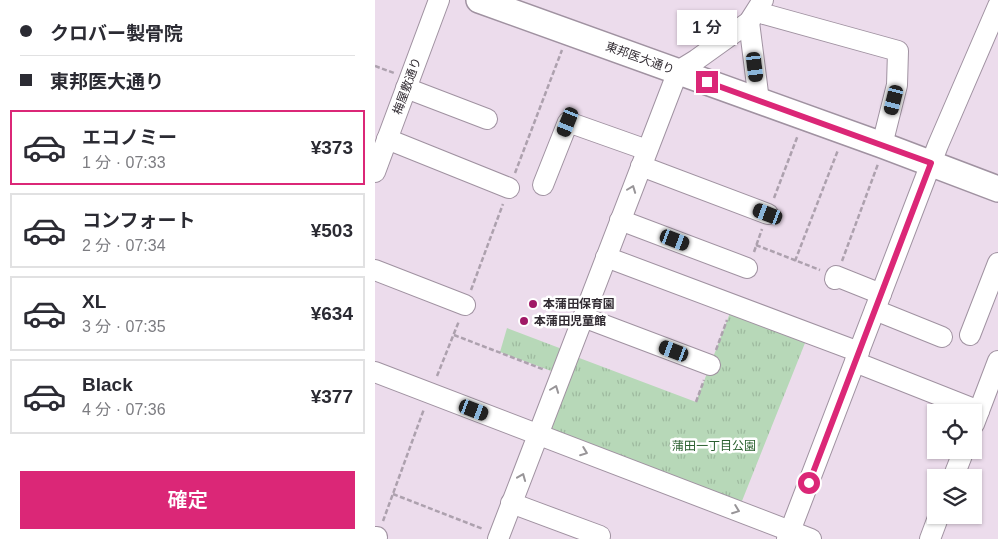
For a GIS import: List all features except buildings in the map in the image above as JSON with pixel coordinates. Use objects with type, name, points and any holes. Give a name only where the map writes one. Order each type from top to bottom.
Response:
[{"type":"main road","name":"東邦医大通り","points":[[494,3],[759,101],[880,154],[931,163],[998,189]]},
{"type":"street","name":"梅屋敷通り","points":[[375,172],[439,0]]},
{"type":"street","points":[[789,535],[830,433],[931,163],[998,6]]},
{"type":"street","points":[[500,538],[511,503],[678,71],[697,60],[757,11]]},
{"type":"street","points":[[757,11],[759,101]]},
{"type":"street","points":[[757,11],[898,51],[897,85],[880,154]]},
{"type":"street","points":[[406,88],[487,119]]},
{"type":"street","points":[[543,185],[568,122],[768,214]]},
{"type":"street","points":[[387,139],[509,188]]},
{"type":"street","points":[[620,220],[747,268]]},
{"type":"street","points":[[606,256],[857,357],[949,404]]},
{"type":"street","points":[[970,335],[998,263]]},
{"type":"street","points":[[375,270],[465,305]]},
{"type":"street","points":[[836,278],[942,336]]},
{"type":"street","points":[[583,316],[710,365]]},
{"type":"street","points":[[981,404],[998,361]]},
{"type":"street","points":[[375,372],[789,535],[811,539]]},
{"type":"street","points":[[511,503],[600,536]]},
{"type":"street","points":[[930,539],[936,524]]},
{"type":"path","points":[[376,537],[569,32]]},
{"type":"path","points":[[795,260],[838,150]]},
{"type":"path","points":[[756,245],[836,278],[880,154]]},
{"type":"path","points":[[454,334],[546,370]]},
{"type":"path","points":[[393,494],[500,538]]},
{"type":"green space","name":"蒲田一丁目公園","points":[[733,305],[809,333],[740,506],[551,434],[548,427],[574,356],[696,402]]},
{"type":"green space","points":[[507,328],[562,349],[554,372],[500,352]]},
{"type":"place","name":"本蒲田保育園","points":[[533,304]]},
{"type":"place","name":"本蒲田児童館","points":[[524,321]]},
{"type":"route","points":[[707,82],[931,163],[809,483]]}]
